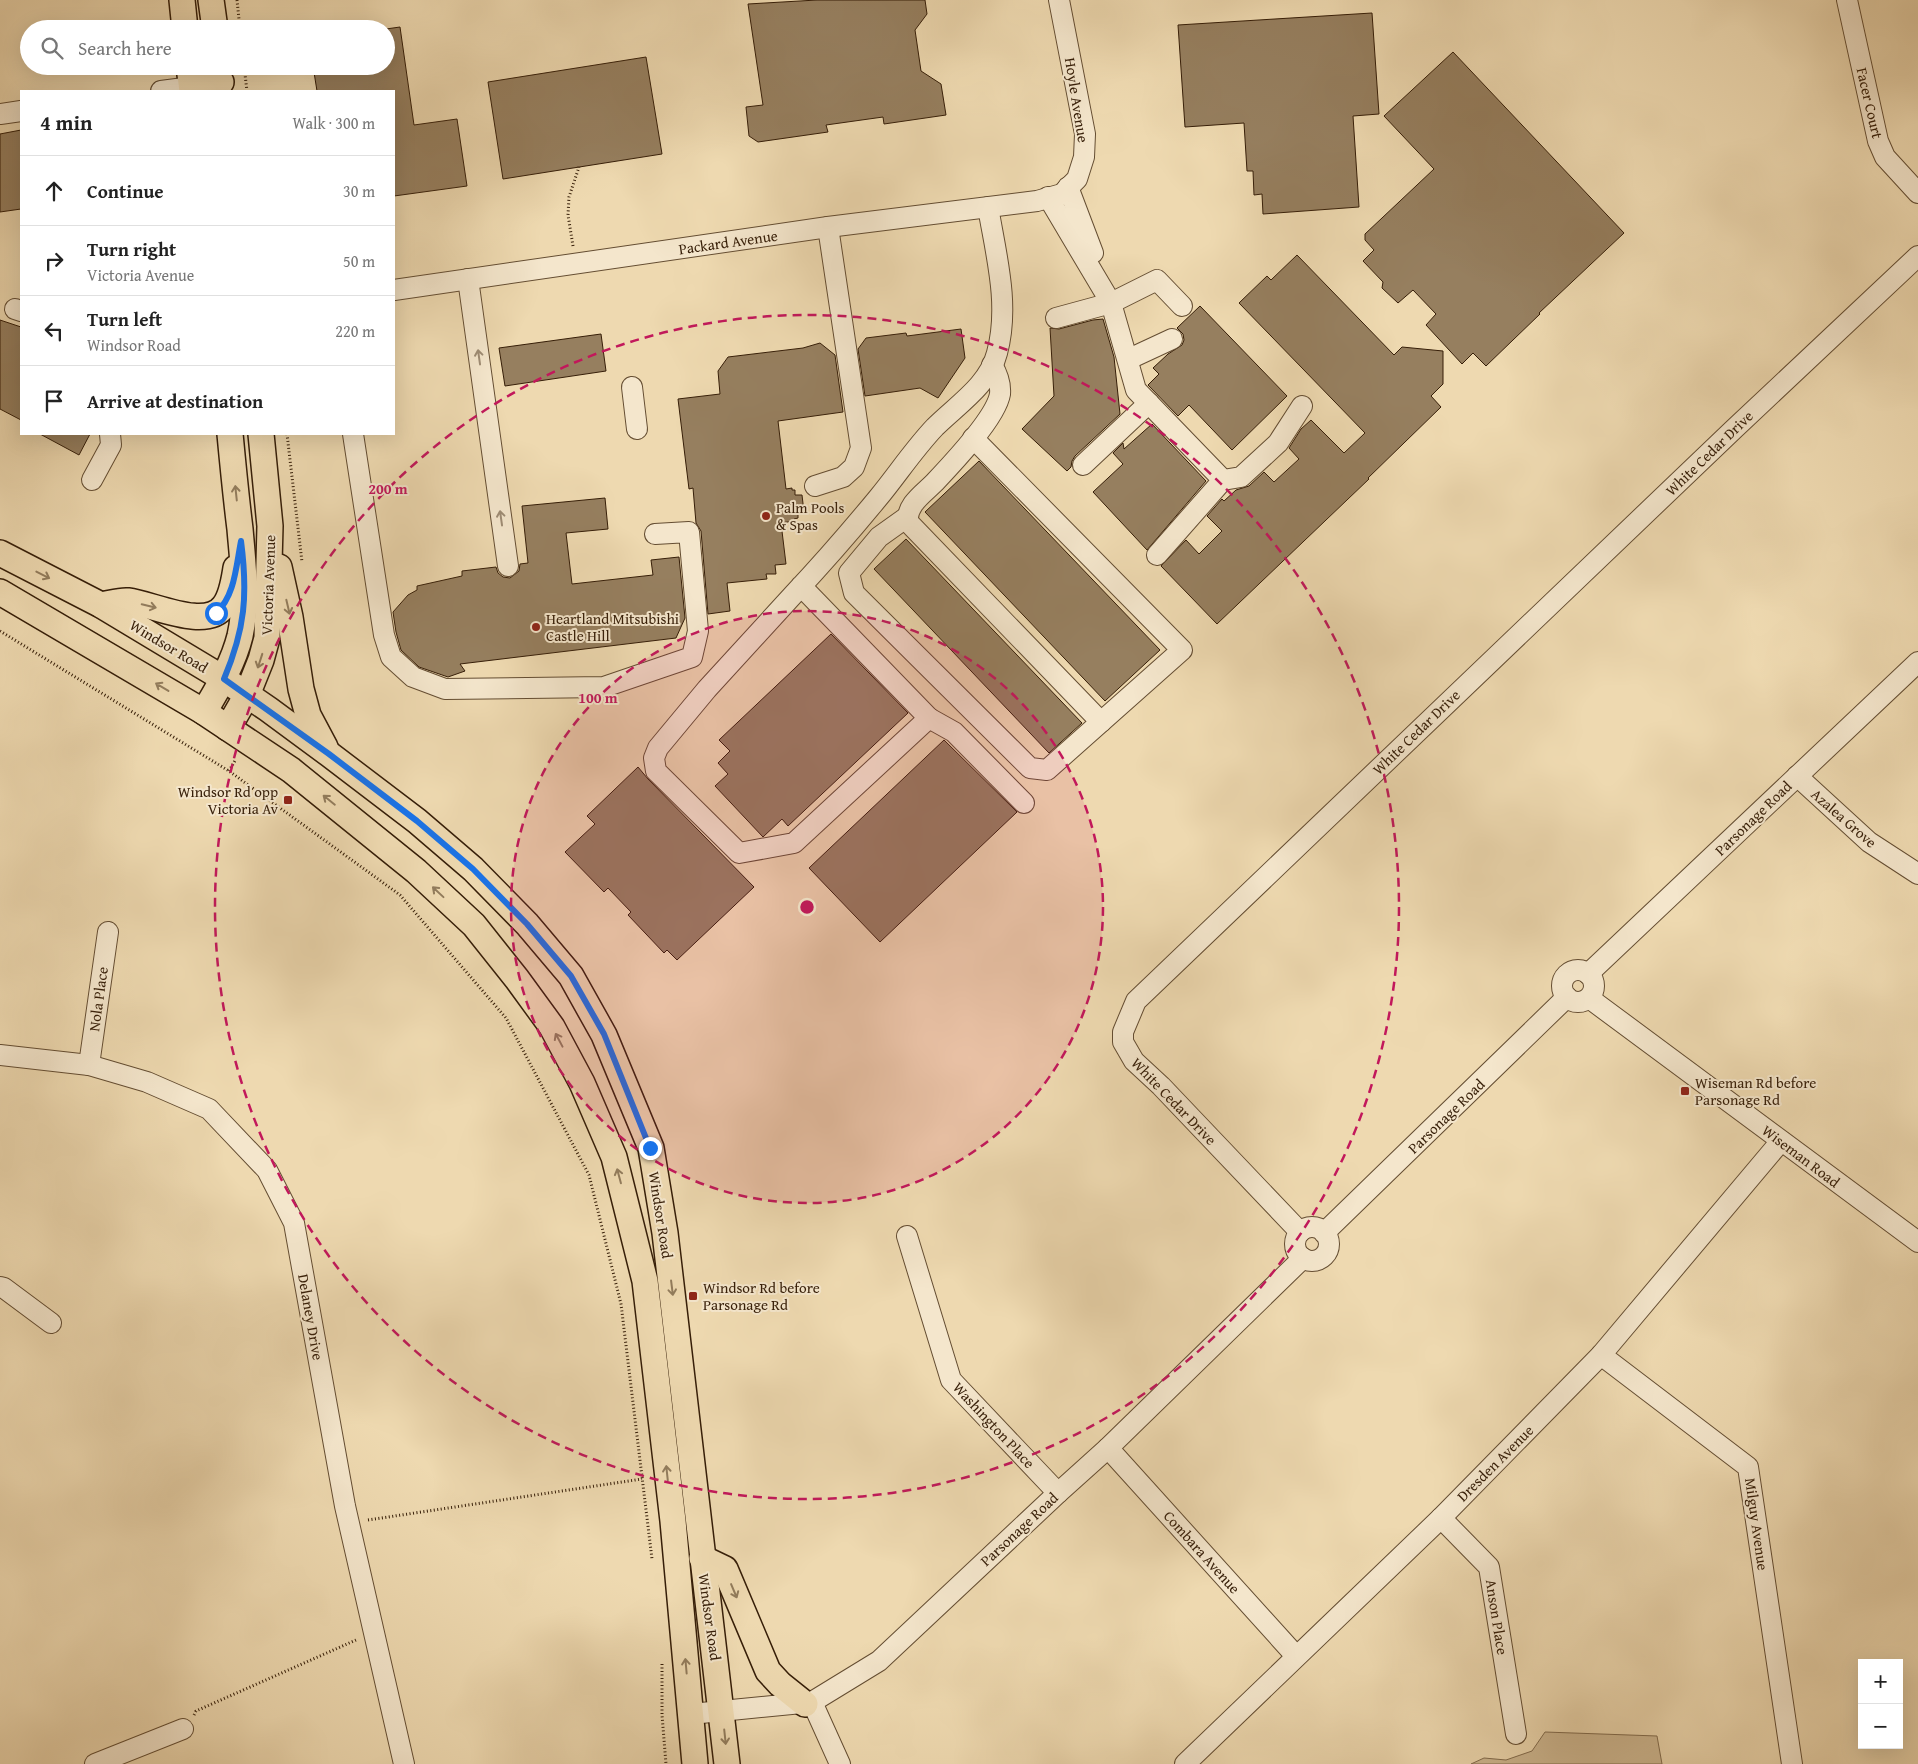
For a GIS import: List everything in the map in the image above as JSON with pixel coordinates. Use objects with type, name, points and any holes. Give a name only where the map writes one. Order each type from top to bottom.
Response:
[{"type":"main road","points":[[182,0],[184,20]]},
{"type":"main road","points":[[211,0],[214,20]]},
{"type":"main road","points":[[191,82],[221,80]]},
{"type":"main road","name":"Victoria Avenue","points":[[204,712],[224,679],[239,637],[244,610],[245,580],[230,435]]},
{"type":"main road","name":"Victoria Avenue","points":[[228,728],[247,695],[261,660],[267,638],[270,526],[261,435]]},
{"type":"main road","points":[[270,526],[290,617],[301,689],[308,715],[329,754]]},
{"type":"main road","points":[[101,605],[127,601],[184,615],[207,616],[216,613],[225,605],[230,592],[241,541]]},
{"type":"main road","name":"Windsor Road","points":[[0,553],[101,605],[224,679],[329,754],[417,821],[473,869],[527,924],[571,976],[604,1034],[650,1148],[672,1282],[702,1558],[728,1764]]},
{"type":"main road","name":"Windsor Road","points":[[0,592],[204,712],[291,770],[416,871],[474,925],[552,1027],[582,1084],[614,1157],[645,1281],[672,1512],[694,1764]]},
{"type":"main road","points":[[702,1558],[725,1569],[768,1671],[780,1684],[809,1703]]},
{"type":"street","name":"Hoyle Avenue","points":[[1059,0],[1085,134],[1084,157],[1077,179],[1059,193]]},
{"type":"street","name":"Facer Court","points":[[1847,0],[1878,141],[1885,157],[1918,193]]},
{"type":"street","points":[[164,90],[191,82]]},
{"type":"street","points":[[0,114],[20,111]]},
{"type":"street","name":"Packard Avenue","points":[[395,290],[828,227],[1037,201],[1059,193]]},
{"type":"street","points":[[1059,193],[1111,303],[1139,387],[1224,474],[1238,473],[1302,406],[1278,443],[1242,477],[1223,480],[1157,555]]},
{"type":"street","points":[[929,718],[794,843],[739,853],[656,771],[654,758],[658,748],[707,689],[800,586],[831,555],[935,428],[987,376],[997,355],[1003,325],[1000,282],[988,207]]},
{"type":"street","points":[[815,486],[843,477],[854,467],[861,448],[828,227]]},
{"type":"street","name":"White Cedar Drive","points":[[1300,1232],[1161,1086],[1134,1061],[1123,1042],[1124,1032],[1136,1001],[1734,429],[1918,256]]},
{"type":"street","points":[[468,279],[508,566]]},
{"type":"street","points":[[1056,318],[1111,303],[1157,280],[1182,306]]},
{"type":"street","points":[[1111,303],[1136,390],[1223,480]]},
{"type":"street","points":[[1129,358],[1172,340]]},
{"type":"street","points":[[992,365],[999,379],[998,402],[973,438],[910,507],[907,516],[908,522],[1098,719]]},
{"type":"street","points":[[632,387],[636,429]]},
{"type":"street","points":[[1083,465],[1149,403]]},
{"type":"street","points":[[92,480],[111,445],[110,435]]},
{"type":"street","points":[[353,435],[384,636],[391,657],[413,677],[445,690],[604,687],[692,657],[698,632],[689,532],[656,534]]},
{"type":"street","points":[[907,516],[879,537],[848,573],[854,593],[1030,768],[1047,770],[1098,719],[1182,650],[973,438]]},
{"type":"street","points":[[800,586],[929,718],[954,732],[1024,803]]},
{"type":"street","name":"Parsonage Road","points":[[1588,974],[1918,662]]},
{"type":"street","name":"Azalea Grove","points":[[1797,776],[1869,842],[1918,874]]},
{"type":"street","name":"Nola Place","points":[[89,1065],[108,932]]},
{"type":"street","points":[[1578,970],[1588,974],[1594,983],[1594,989],[1588,998],[1575,1002],[1567,998],[1562,988],[1562,983],[1568,974],[1578,970]]},
{"type":"street","name":"Parsonage Road","points":[[1324,1233],[1567,998]]},
{"type":"street","name":"Wiseman Road","points":[[1588,998],[1918,1242]]},
{"type":"street","name":"Delaney Drive","points":[[0,1055],[89,1065],[147,1082],[209,1109],[267,1170],[294,1223],[349,1523],[404,1764]]},
{"type":"street","name":"Dresden Avenue","points":[[1185,1764],[1441,1518],[1601,1355],[1781,1141]]},
{"type":"street","points":[[1312,1228],[1319,1229],[1324,1233],[1328,1244],[1324,1255],[1317,1260],[1308,1261],[1298,1254],[1295,1246],[1296,1237],[1300,1232],[1312,1228]]},
{"type":"street","name":"Washington Place","points":[[907,1236],[951,1380],[1058,1493]]},
{"type":"street","name":"Parsonage Road","points":[[691,1714],[809,1703],[879,1661],[1108,1448],[1303,1258]]},
{"type":"street","points":[[0,1288],[4,1288],[51,1323]]},
{"type":"street","name":"Milguy Avenue","points":[[1601,1355],[1748,1468],[1792,1764]]},
{"type":"street","name":"Combara Avenue","points":[[1108,1448],[1296,1656]]},
{"type":"street","name":"Anson Place","points":[[1441,1518],[1488,1567],[1516,1734]]},
{"type":"street","points":[[809,1703],[840,1764]]},
{"type":"street","points":[[96,1764],[183,1729]]},
{"type":"path","points":[[237,0],[239,20]]},
{"type":"path","points":[[245,75],[247,90]]},
{"type":"path","points":[[576,264],[568,206],[569,197],[580,167]]},
{"type":"path","points":[[0,630],[228,771],[400,895],[506,1018],[588,1175],[621,1304],[653,1566]]},
{"type":"path","points":[[349,1523],[642,1479]]},
{"type":"path","points":[[183,1729],[196,1711],[374,1632]]},
{"type":"path","points":[[662,1663],[662,1715],[666,1764]]},
{"type":"shaded area","points":[[1545,1732],[1657,1736],[1662,1764],[1471,1764],[1484,1758],[1506,1760],[1532,1751]]},
{"type":"building","points":[[817,0],[925,0],[927,14],[915,30],[921,71],[941,84],[946,115],[884,124],[883,117],[826,125],[828,132],[758,142],[749,136],[746,107],[763,105],[748,4]]},
{"type":"building","points":[[1372,13],[1379,114],[1353,116],[1359,207],[1263,214],[1262,194],[1254,195],[1253,171],[1247,171],[1244,123],[1185,127],[1178,25]]},
{"type":"building","points":[[400,27],[414,125],[457,119],[467,186],[395,196],[395,90],[317,90],[314,75],[395,75],[395,28]]},
{"type":"building","points":[[1453,52],[1624,233],[1486,366],[1473,353],[1462,364],[1426,325],[1436,314],[1413,290],[1398,303],[1382,288],[1383,282],[1363,261],[1374,250],[1365,240],[1365,234],[1434,169],[1384,116]]},
{"type":"building","points":[[646,57],[662,154],[503,179],[488,82]]},
{"type":"building","points":[[20,130],[20,209],[0,212],[0,134]]},
{"type":"building","points":[[1297,255],[1394,355],[1402,347],[1443,351],[1443,384],[1431,396],[1441,407],[1369,479],[1217,624],[1161,566],[1186,540],[1199,554],[1222,531],[1207,516],[1222,499],[1224,501],[1236,490],[1249,486],[1264,472],[1274,482],[1299,459],[1289,448],[1301,429],[1311,420],[1344,453],[1365,433],[1239,303],[1267,276],[1271,280]]},
{"type":"building","points":[[1200,306],[1287,396],[1232,450],[1189,405],[1178,416],[1148,385],[1159,374],[1153,368],[1168,354],[1182,345],[1184,340],[1183,334],[1177,328]]},
{"type":"building","points":[[1103,319],[1114,357],[1120,414],[1075,456],[1071,467],[1067,471],[1022,429],[1054,396],[1050,328],[1059,329]]},
{"type":"building","points":[[0,320],[20,327],[20,419],[0,409]]},
{"type":"building","points":[[961,329],[965,358],[938,398],[920,388],[865,396],[858,349],[866,338],[906,333],[907,336]]},
{"type":"building","points":[[601,334],[606,371],[505,386],[499,348]]},
{"type":"building","points":[[820,343],[835,355],[843,412],[778,421],[786,489],[792,488],[792,490],[795,490],[795,495],[802,495],[804,512],[798,513],[798,518],[794,519],[794,521],[781,523],[786,564],[775,565],[776,574],[766,574],[767,579],[727,583],[730,611],[708,614],[701,531],[696,523],[693,488],[689,489],[678,399],[720,394],[718,371],[728,357],[803,348]]},
{"type":"building","points":[[1152,424],[1206,481],[1147,550],[1093,492],[1123,464],[1113,453],[1123,443],[1124,449]]},
{"type":"building","points":[[42,435],[89,435],[79,455]]},
{"type":"building","points":[[979,461],[1160,650],[1105,701],[925,512]]},
{"type":"building","name":"Heartland Mitsubishi Castle Hill","points":[[605,498],[608,529],[566,533],[572,584],[653,575],[651,560],[679,557],[685,618],[676,638],[460,664],[465,671],[448,677],[419,667],[401,650],[393,612],[408,595],[417,590],[417,586],[462,576],[462,571],[496,567],[498,573],[503,577],[510,578],[519,571],[520,564],[528,563],[522,506]]},
{"type":"building","points":[[906,539],[1082,723],[1049,753],[874,569]]},
{"type":"building","points":[[831,634],[908,713],[788,826],[782,819],[763,837],[715,786],[728,774],[718,763],[730,751],[719,740]]},
{"type":"building","points":[[944,740],[1017,812],[880,942],[809,868]]},
{"type":"building","points":[[638,767],[754,887],[677,960],[667,950],[664,953],[628,915],[631,912],[608,888],[604,892],[565,852],[595,824],[587,816]]},
{"type":"place","name":"Palm Pools & Spas","points":[[766,516]]},
{"type":"place","name":"Heartland Mitsubishi Castle Hill","points":[[536,627]]},
{"type":"place","name":"Windsor Rd opp Victoria Av","points":[[288,800]]},
{"type":"place","name":"Wiseman Rd before Parsonage Rd","points":[[1685,1091]]},
{"type":"place","name":"Windsor Rd before Parsonage Rd","points":[[693,1296]]},
{"type":"route","points":[[216,613],[225,605],[230,592],[241,541],[245,580],[244,610],[239,637],[224,679],[268,709],[417,821],[473,869],[527,924],[571,976],[604,1034],[650,1148]]}]
